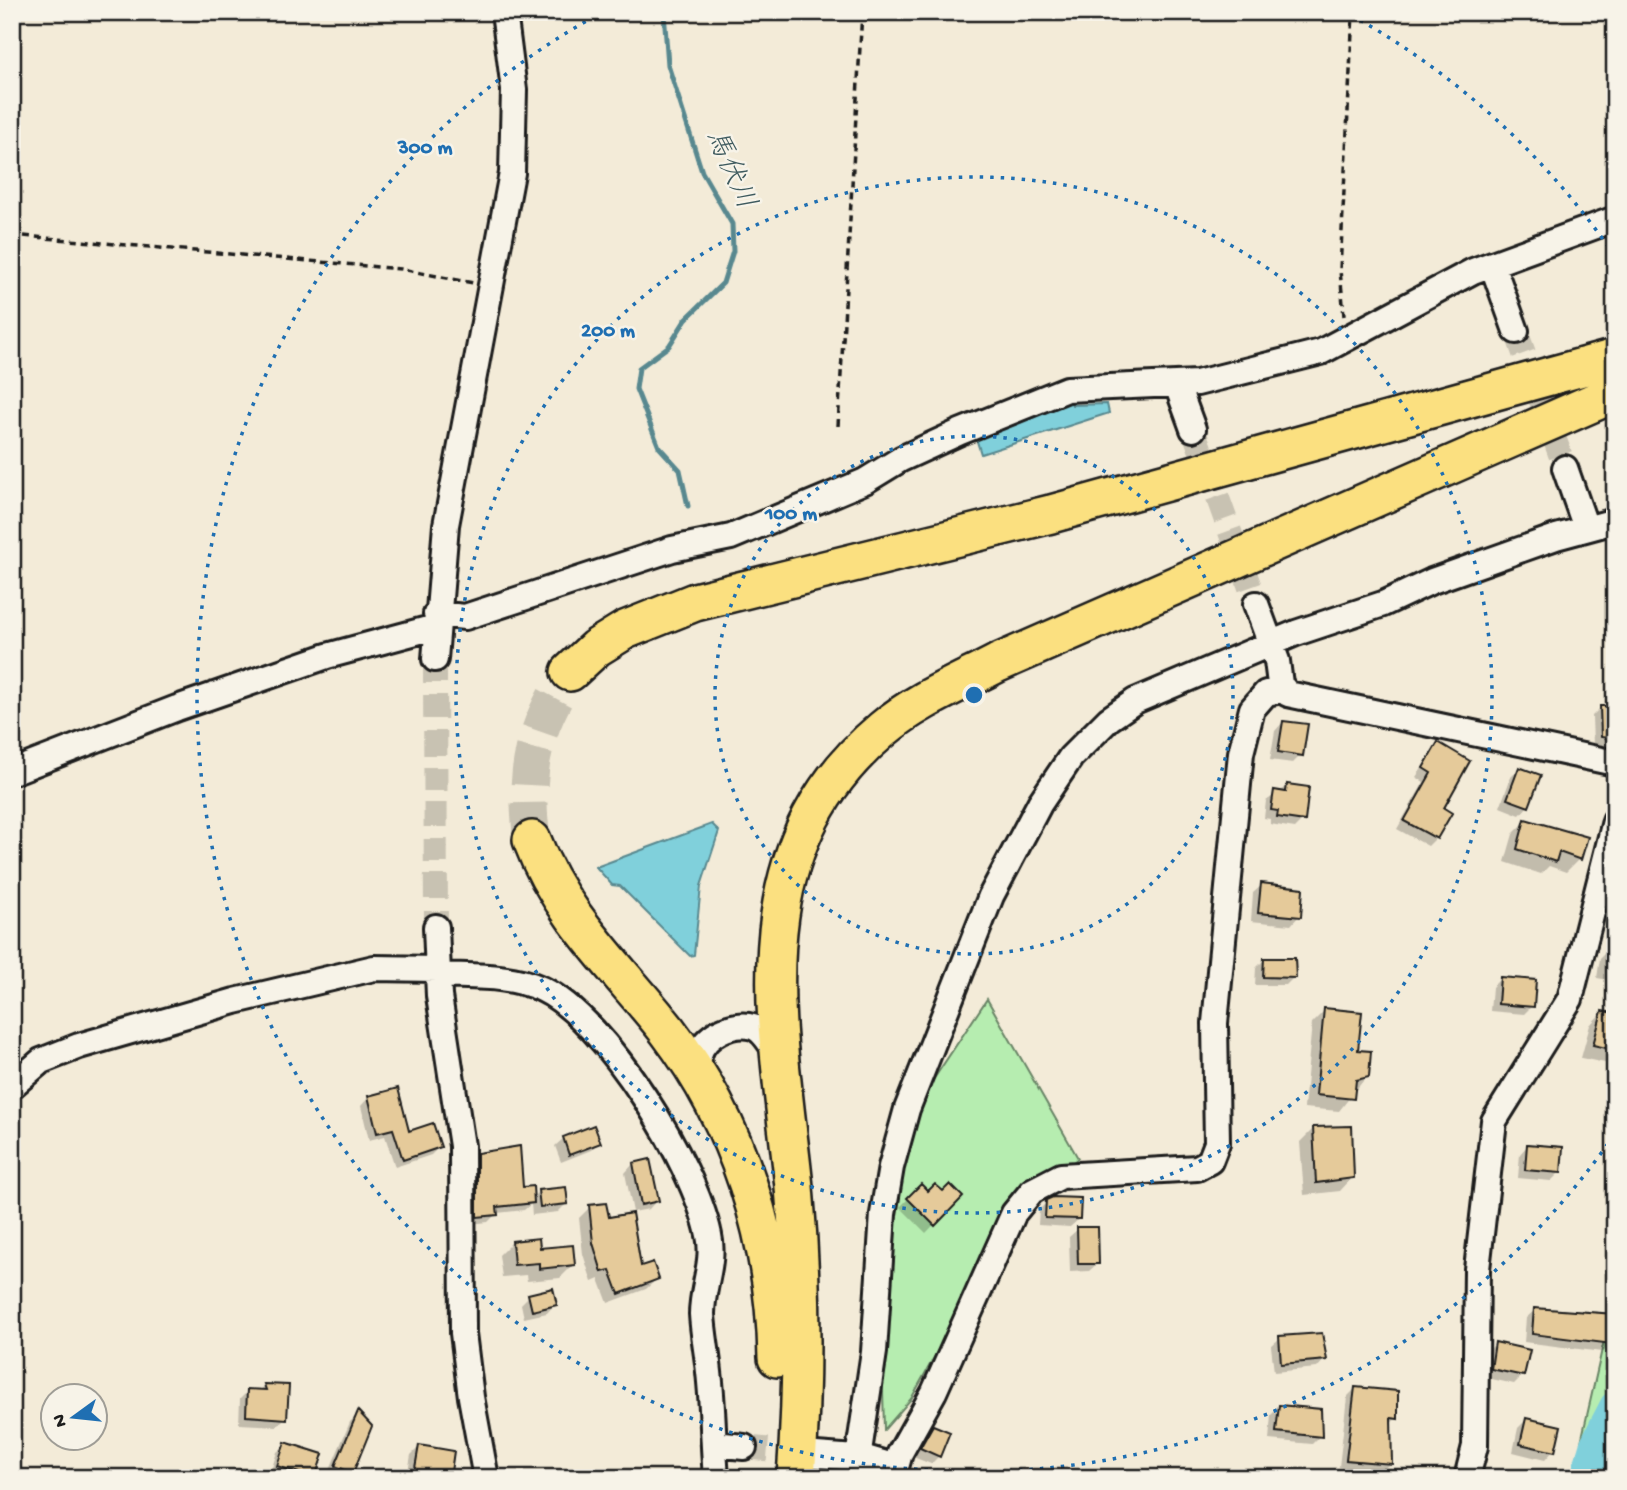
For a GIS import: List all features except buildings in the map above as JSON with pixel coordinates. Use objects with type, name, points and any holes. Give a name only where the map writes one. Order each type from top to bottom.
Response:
[{"type":"highway","points":[[570,672],[596,648],[625,630],[695,601],[1051,514],[1615,358]]},
{"type":"highway","points":[[806,1466],[800,1284],[794,1191],[779,1057],[774,957],[778,916],[790,864],[811,814],[843,770],[883,728],[934,696],[998,663],[1615,393]]},
{"type":"highway","points":[[532,840],[543,869],[562,901],[667,1031],[699,1078],[732,1140],[749,1185],[772,1279],[778,1395],[774,1478]]},
{"type":"street","points":[[435,659],[436,620],[446,525],[512,173],[514,90],[504,12]]},
{"type":"street","points":[[12,772],[177,708],[436,620],[465,617],[672,549],[724,540],[864,481],[901,459],[960,432],[1067,389],[1089,386],[1177,385],[1217,379],[1306,357],[1346,339],[1452,281],[1615,219]]},
{"type":"street","points":[[1492,264],[1516,331]]},
{"type":"street","points":[[1177,385],[1193,429]]},
{"type":"street","points":[[1565,468],[1586,528]]},
{"type":"street","points":[[857,1468],[874,1352],[878,1256],[891,1167],[923,1066],[990,896],[1054,780],[1088,738],[1135,701],[1310,627],[1383,604],[1432,581],[1586,528],[1615,521]]},
{"type":"street","points":[[1256,604],[1283,690]]},
{"type":"street","points":[[806,1466],[895,1472],[900,1453],[934,1392],[1014,1213],[1032,1192],[1061,1176],[1197,1168],[1210,1161],[1217,1143],[1215,1023],[1241,753],[1252,709],[1266,693],[1283,690],[1295,697],[1615,763]]},
{"type":"street","points":[[1467,1478],[1475,1446],[1477,1269],[1494,1121],[1570,999],[1615,821]]},
{"type":"street","points":[[436,927],[437,972],[462,1146],[463,1332],[471,1397],[486,1478]]},
{"type":"street","points":[[12,1086],[41,1061],[79,1046],[255,995],[374,968],[512,980],[526,983],[554,996],[599,1038],[654,1114],[682,1167],[709,1234],[711,1254],[702,1321],[716,1478]]},
{"type":"street","points":[[699,1078],[699,1054],[712,1036],[733,1026],[754,1027],[765,1036],[779,1057]]},
{"type":"street","points":[[714,1444],[744,1447]]},
{"type":"path","points":[[838,426],[862,12]]},
{"type":"path","points":[[1346,339],[1340,270],[1353,12]]},
{"type":"path","points":[[12,235],[401,269],[492,287]]},
{"type":"green space","points":[[987,999],[1078,1158],[1014,1213],[911,1399],[884,1430],[880,1266],[919,1101]]},
{"type":"green space","points":[[1615,1292],[1615,1444],[1581,1442]]},
{"type":"water","points":[[1069,397],[1072,405],[1107,404],[1109,413],[981,454],[975,435]]},
{"type":"water","points":[[712,824],[719,831],[701,886],[694,955],[690,956],[620,886],[612,885],[596,867]]},
{"type":"waterway","name":"馬伏川","points":[[664,12],[668,65],[702,172],[732,224],[733,251],[723,283],[686,319],[669,346],[639,368],[636,389],[659,447],[680,470],[688,506]]},
{"type":"waterway","points":[[1586,1478],[1596,1444],[1615,1407]]},
{"type":"tunnel","points":[[1516,331],[1565,468]]},
{"type":"tunnel","points":[[1193,429],[1256,604]]},
{"type":"tunnel","points":[[435,659],[436,927]]},
{"type":"tunnel","points":[[532,840],[529,793],[534,752],[547,713],[570,672]]},
{"type":"tunnel","points":[[744,1447],[813,1454]]}]
